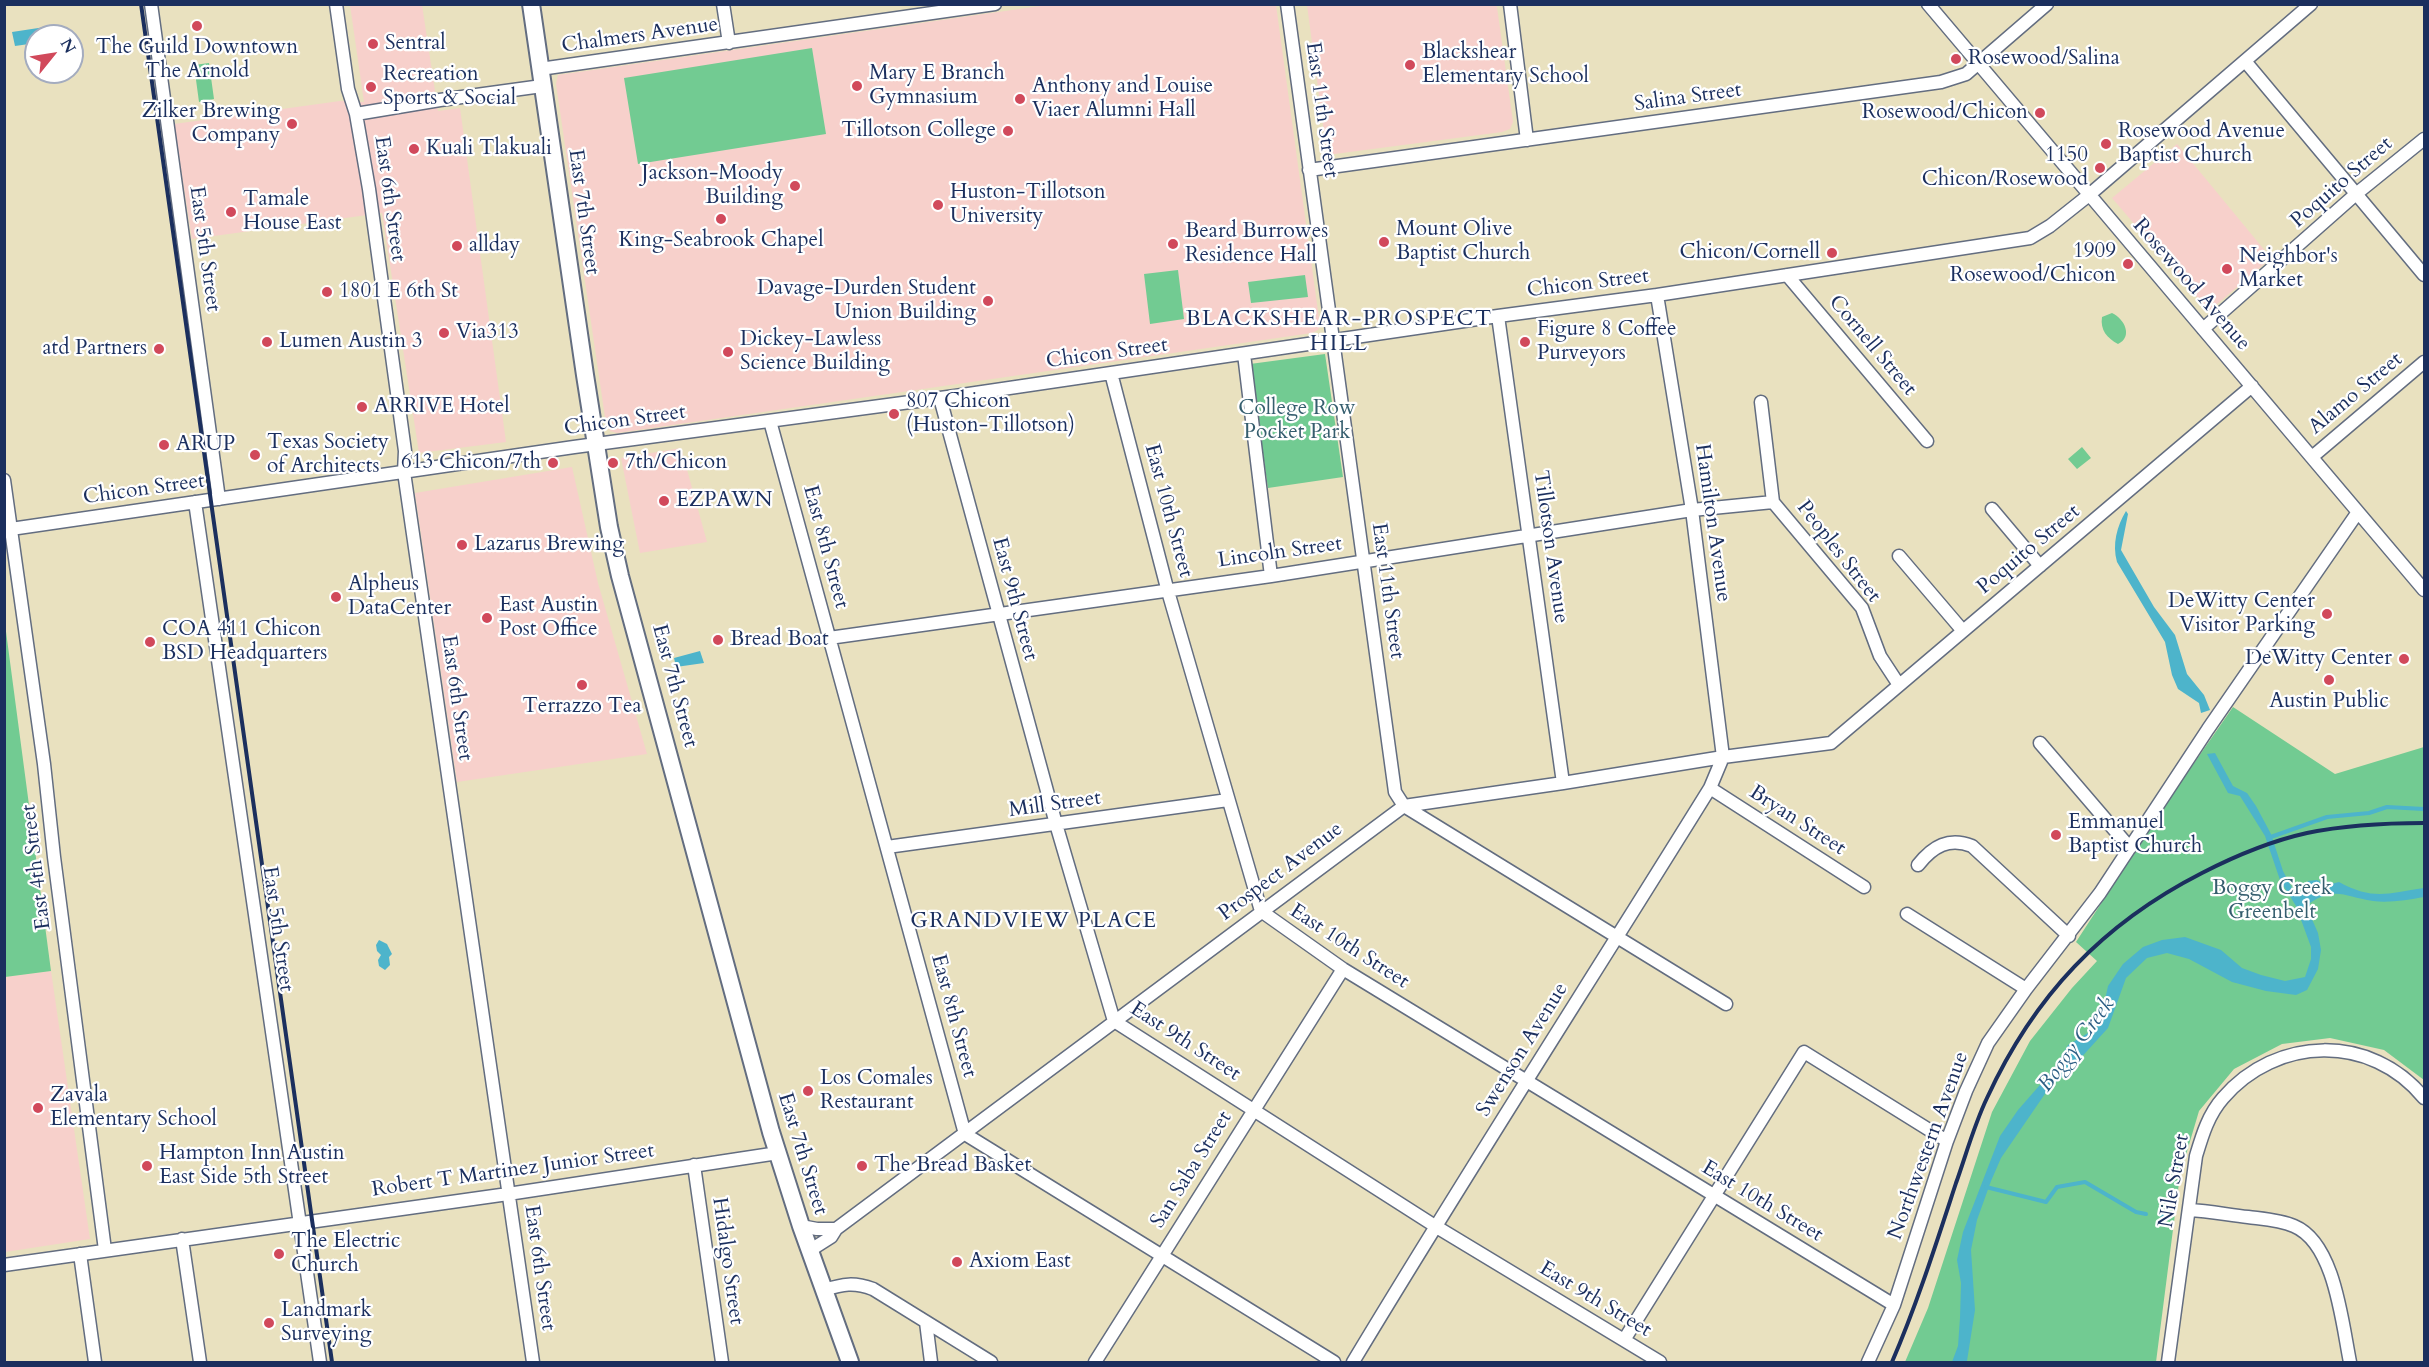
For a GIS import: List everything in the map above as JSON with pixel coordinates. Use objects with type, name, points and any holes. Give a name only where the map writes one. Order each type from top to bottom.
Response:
[{"type":"main road","name":"East 7th Street","points":[[531,4],[596,444],[609,527],[620,576],[778,1153],[809,1251],[850,1362]]},
{"type":"street","name":"East 5th Street","points":[[151,4],[219,499]]},
{"type":"street","name":"East 6th Street","points":[[336,4],[348,89],[356,114],[405,451],[404,472],[532,1362]]},
{"type":"street","points":[[723,4],[729,43]]},
{"type":"street","name":"Chalmers Avenue","points":[[356,114],[440,100],[541,78],[729,43],[995,4]]},
{"type":"street","name":"East 11th Street","points":[[1287,4],[1395,792],[1404,806]]},
{"type":"street","points":[[1510,4],[1527,140]]},
{"type":"street","name":"Rosewood Avenue","points":[[1928,4],[2424,587]]},
{"type":"street","name":"Salina Street","points":[[1309,170],[1941,82],[1961,76],[2047,4]]},
{"type":"street","name":"Chicon Street","points":[[8,529],[1657,295],[2030,238],[2050,226],[2089,195],[2311,4]]},
{"type":"street","points":[[2245,61],[2424,275]]},
{"type":"street","name":"Poquito Street","points":[[2204,328],[2356,194],[2424,139]]},
{"type":"street","name":"Cornell Street","points":[[1786,275],[1927,441]]},
{"type":"street","name":"Hamilton Avenue","points":[[1657,295],[1692,510],[1723,757]]},
{"type":"street","name":"Tillotson Avenue","points":[[1498,316],[1563,783]]},
{"type":"street","points":[[1244,354],[1271,576]]},
{"type":"street","name":"Alamo Street","points":[[2312,457],[2424,362]]},
{"type":"street","name":"East 10th Street","points":[[1111,373],[1167,588],[1261,912],[1343,969],[1894,1305]]},
{"type":"street","name":"Poquito Street","points":[[1831,743],[2252,386]]},
{"type":"street","name":"East 9th Street","points":[[940,398],[1056,824],[1114,1021],[1435,1226],[1660,1362]]},
{"type":"street","name":"Peoples Street","points":[[1761,402],[1773,502],[1862,608],[1880,656],[1899,685]]},
{"type":"street","name":"East 8th Street","points":[[770,421],[965,1134]]},
{"type":"street","name":"East 4th Street","points":[[4,480],[8,529],[44,764],[105,1250]]},
{"type":"street","name":"East 5th Street","points":[[195,502],[320,1362]]},
{"type":"street","name":"Lincoln Street","points":[[829,638],[1167,588],[1271,576],[1692,510],[1773,502]]},
{"type":"street","points":[[1992,509],[2040,566]]},
{"type":"street","name":"Northwestern Avenue","points":[[1868,1362],[1894,1305],[1947,1141],[1988,1043],[2025,989],[2069,936],[2358,512]]},
{"type":"street","points":[[1899,556],[1963,631]]},
{"type":"street","name":"Prospect Avenue","points":[[809,1251],[831,1237],[836,1229],[1404,806],[1723,757],[1831,743]]},
{"type":"street","points":[[2040,743],[2130,848]]},
{"type":"street","name":"Swenson Avenue","points":[[1353,1362],[1435,1226],[1528,1082],[1710,788],[1723,757]]},
{"type":"street","name":"Bryan Street","points":[[1710,788],[1864,887]]},
{"type":"street","name":"Mill Street","points":[[887,847],[1228,800]]},
{"type":"street","points":[[1404,806],[1726,1004]]},
{"type":"street","points":[[1918,865],[1936,846],[1949,841],[1972,846],[2069,936]]},
{"type":"street","points":[[1907,914],[2025,989]]},
{"type":"street","name":"San Saba Street","points":[[1095,1362],[1343,969]]},
{"type":"street","name":"Nile Street","points":[[2168,1362],[2196,1156],[2205,1126],[2229,1091],[2245,1076],[2269,1062],[2296,1053],[2327,1049],[2355,1053],[2385,1064],[2416,1088],[2424,1098]]},
{"type":"street","points":[[1624,1340],[1804,1052],[1947,1141]]},
{"type":"street","points":[[965,1134],[1334,1362]]},
{"type":"street","name":"Robert T Martinez Junior Street","points":[[4,1265],[508,1194],[778,1153]]},
{"type":"street","name":"Hidalgo Street","points":[[694,1165],[722,1362]]},
{"type":"street","points":[[2188,1210],[2277,1221],[2295,1226],[2310,1237],[2322,1251],[2330,1269],[2350,1362]]},
{"type":"street","points":[[801,1227],[836,1229]]},
{"type":"street","points":[[182,1239],[200,1362]]},
{"type":"street","points":[[80,1254],[95,1362]]},
{"type":"street","points":[[824,1290],[846,1283],[860,1284],[873,1289],[991,1362]]},
{"type":"street","points":[[926,1322],[931,1362]]},
{"type":"shaded area","points":[[350,5],[422,5],[438,111],[460,108],[506,442],[419,453],[382,213],[192,239],[174,124],[340,101],[364,102]]},
{"type":"shaded area","name":"Huston-Tillotson University","points":[[1047,5],[1276,5],[1320,326],[1318,330],[1312,333],[617,433],[610,431],[606,424],[556,84],[558,75]]},
{"type":"shaded area","name":"Blackshear Elementary School","points":[[1307,5],[1495,5],[1513,122],[1510,129],[1502,132],[1327,155]]},
{"type":"shaded area","points":[[2177,144],[2271,258],[2209,311],[2112,198]]},
{"type":"shaded area","points":[[681,448],[707,542],[640,553],[621,458]]},
{"type":"shaded area","points":[[572,467],[598,583],[647,754],[457,782],[415,493]]},
{"type":"shaded area","name":"Zavala Elementary School","points":[[51,971],[90,1239],[5,1252],[5,977]]},
{"type":"green space","points":[[812,48],[826,134],[638,164],[624,78]]},
{"type":"green space","points":[[209,63],[214,99],[199,102],[194,65]]},
{"type":"green space","points":[[1178,270],[1184,319],[1150,324],[1144,274]]},
{"type":"green space","points":[[1305,275],[1308,297],[1251,303],[1248,282]]},
{"type":"green space","points":[[2112,313],[2121,319],[2126,328],[2123,341],[2118,344],[2108,336],[2102,326],[2102,317]]},
{"type":"green space","name":"College Row Pocket Park","points":[[1325,354],[1343,477],[1268,488],[1250,364]]},
{"type":"green space","points":[[2082,447],[2091,458],[2077,469],[2068,459]]},
{"type":"green space","points":[[5,624],[51,971],[4,977]]},
{"type":"green space","name":"Boggy Creek Greenbelt","points":[[2233,707],[2335,774],[2424,747],[2424,1080],[2384,1050],[2330,1038],[2282,1044],[2234,1069],[2199,1111],[2180,1175],[2156,1362],[1905,1362],[1928,1308],[1992,1112],[2030,1041],[2072,988],[2097,961],[2076,942],[2165,805]]},
{"type":"water","points":[[24,30],[24,45],[15,46],[12,32]]},
{"type":"water","points":[[2126,511],[2128,514],[2121,550],[2154,607],[2175,635],[2187,674],[2204,695],[2210,710],[2201,713],[2199,703],[2178,689],[2172,675],[2165,642],[2117,562],[2116,535]]},
{"type":"water","points":[[700,651],[704,663],[676,667],[674,658]]},
{"type":"water","name":"Boggy Creek","points":[[2215,753],[2233,786],[2247,793],[2256,806],[2271,834],[2283,871],[2294,892],[2299,895],[2308,881],[2317,880],[2327,885],[2339,882],[2372,894],[2424,888],[2424,897],[2379,902],[2334,894],[2310,903],[2311,917],[2318,933],[2321,950],[2318,969],[2307,990],[2296,995],[2266,991],[2232,982],[2189,959],[2167,953],[2147,958],[2126,978],[2108,1028],[2068,1072],[2049,1088],[2001,1158],[1977,1220],[1971,1250],[1975,1310],[1967,1361],[1952,1362],[1958,1346],[1960,1318],[1961,1283],[1957,1260],[1963,1232],[2000,1136],[2018,1110],[2053,1070],[2068,1045],[2088,1033],[2103,1009],[2108,986],[2123,964],[2143,947],[2162,940],[2185,937],[2221,950],[2242,968],[2261,975],[2285,981],[2305,977],[2311,959],[2311,947],[2296,906],[2280,880],[2265,836],[2240,796],[2228,793],[2207,754]]},
{"type":"water","points":[[379,940],[387,944],[392,954],[389,957],[390,965],[385,970],[379,966],[378,960],[381,955],[376,945]]},
{"type":"waterway","points":[[2268,838],[2327,817],[2369,813],[2387,807],[2424,809]]},
{"type":"waterway","points":[[1986,1187],[2046,1202],[2057,1187],[2085,1182],[2136,1212],[2146,1214]]},
{"type":"waterway","points":[[2161,1215],[2168,1215]]},
{"type":"railway","points":[[141,4],[332,1362]]},
{"type":"railway","points":[[1892,1362],[1918,1296],[1974,1129],[1987,1098],[2026,1027],[2049,995],[2075,966],[2133,915],[2166,893],[2240,855],[2280,840],[2322,830],[2395,823],[2424,823]]},
{"type":"place","name":"The Guild Downtown The Arnold","points":[[197,26]]},
{"type":"place","name":"Sentral","points":[[373,44]]},
{"type":"place","name":"Rosewood/Salina","points":[[1956,59]]},
{"type":"place","name":"Blackshear Elementary School","points":[[1410,65]]},
{"type":"place","name":"Mary E Branch Gymnasium","points":[[857,86]]},
{"type":"place","name":"Recreation Sports & Social","points":[[371,87]]},
{"type":"place","name":"Anthony and Louise Viaer Alumni Hall","points":[[1020,99]]},
{"type":"place","name":"Rosewood/Chicon","points":[[2040,113]]},
{"type":"place","name":"Zilker Brewing Company","points":[[292,124]]},
{"type":"place","name":"Tillotson College","points":[[1008,131]]},
{"type":"place","name":"Rosewood Avenue Baptist Church","points":[[2106,144]]},
{"type":"place","name":"Kuali Tlakuali","points":[[414,149]]},
{"type":"place","name":"1150 Chicon/Rosewood","points":[[2100,168]]},
{"type":"place","name":"Jackson-Moody Building","points":[[795,186]]},
{"type":"place","name":"Huston-Tillotson University","points":[[938,205]]},
{"type":"place","name":"Tamale House East","points":[[231,212]]},
{"type":"place","name":"King-Seabrook Chapel","points":[[721,219]]},
{"type":"place","name":"Mount Olive Baptist Church","points":[[1384,242]]},
{"type":"place","name":"Beard Burrowes Residence Hall","points":[[1173,244]]},
{"type":"place","name":"allday","points":[[457,246]]},
{"type":"place","name":"Chicon/Cornell","points":[[1832,253]]},
{"type":"place","name":"1909 Rosewood/Chicon","points":[[2128,264]]},
{"type":"place","name":"Neighbor's Market","points":[[2227,269]]},
{"type":"place","name":"1801 E 6th St","points":[[327,292]]},
{"type":"place","name":"Davage-Durden Student Union Building","points":[[988,301]]},
{"type":"place","name":"Via313","points":[[444,333]]},
{"type":"place","name":"Lumen Austin 3","points":[[267,342]]},
{"type":"place","name":"Figure 8 Coffee Purveyors","points":[[1525,342]]},
{"type":"place","name":"atd Partners","points":[[159,349]]},
{"type":"place","name":"Dickey-Lawless Science Building","points":[[728,352]]},
{"type":"place","name":"ARRIVE Hotel","points":[[362,407]]},
{"type":"place","name":"807 Chicon (Huston-Tillotson)","points":[[894,414]]},
{"type":"place","name":"ARUP","points":[[164,445]]},
{"type":"place","name":"Texas Society of Architects","points":[[255,455]]},
{"type":"place","name":"613 Chicon/7th","points":[[553,463]]},
{"type":"place","name":"7th/Chicon","points":[[613,463]]},
{"type":"place","name":"EZPAWN","points":[[664,501]]},
{"type":"place","name":"Lazarus Brewing","points":[[462,545]]},
{"type":"place","name":"Alpheus DataCenter","points":[[336,597]]},
{"type":"place","name":"DeWitty Center Visitor Parking","points":[[2327,614]]},
{"type":"place","name":"East Austin Post Office","points":[[487,618]]},
{"type":"place","name":"Bread Boat","points":[[718,640]]},
{"type":"place","name":"COA 411 Chicon BSD Headquarters","points":[[150,642]]},
{"type":"place","name":"DeWitty Center","points":[[2404,659]]},
{"type":"place","name":"Austin Public","points":[[2329,680]]},
{"type":"place","name":"Terrazzo Tea","points":[[582,685]]},
{"type":"place","name":"Emmanuel Baptist Church","points":[[2056,835]]},
{"type":"place","name":"Los Comales Restaurant","points":[[808,1091]]},
{"type":"place","name":"Zavala Elementary School","points":[[38,1108]]},
{"type":"place","name":"Hampton Inn Austin East Side 5th Street","points":[[147,1166]]},
{"type":"place","name":"The Bread Basket","points":[[862,1166]]},
{"type":"place","name":"The Electric Church","points":[[279,1254]]},
{"type":"place","name":"Axiom East","points":[[957,1262]]},
{"type":"place","name":"Landmark Surveying","points":[[269,1323]]},
{"type":"district","name":"BLACKSHEAR-PROSPECT HILL","points":[[1339,332]]},
{"type":"district","name":"GRANDVIEW PLACE","points":[[1034,922]]}]
